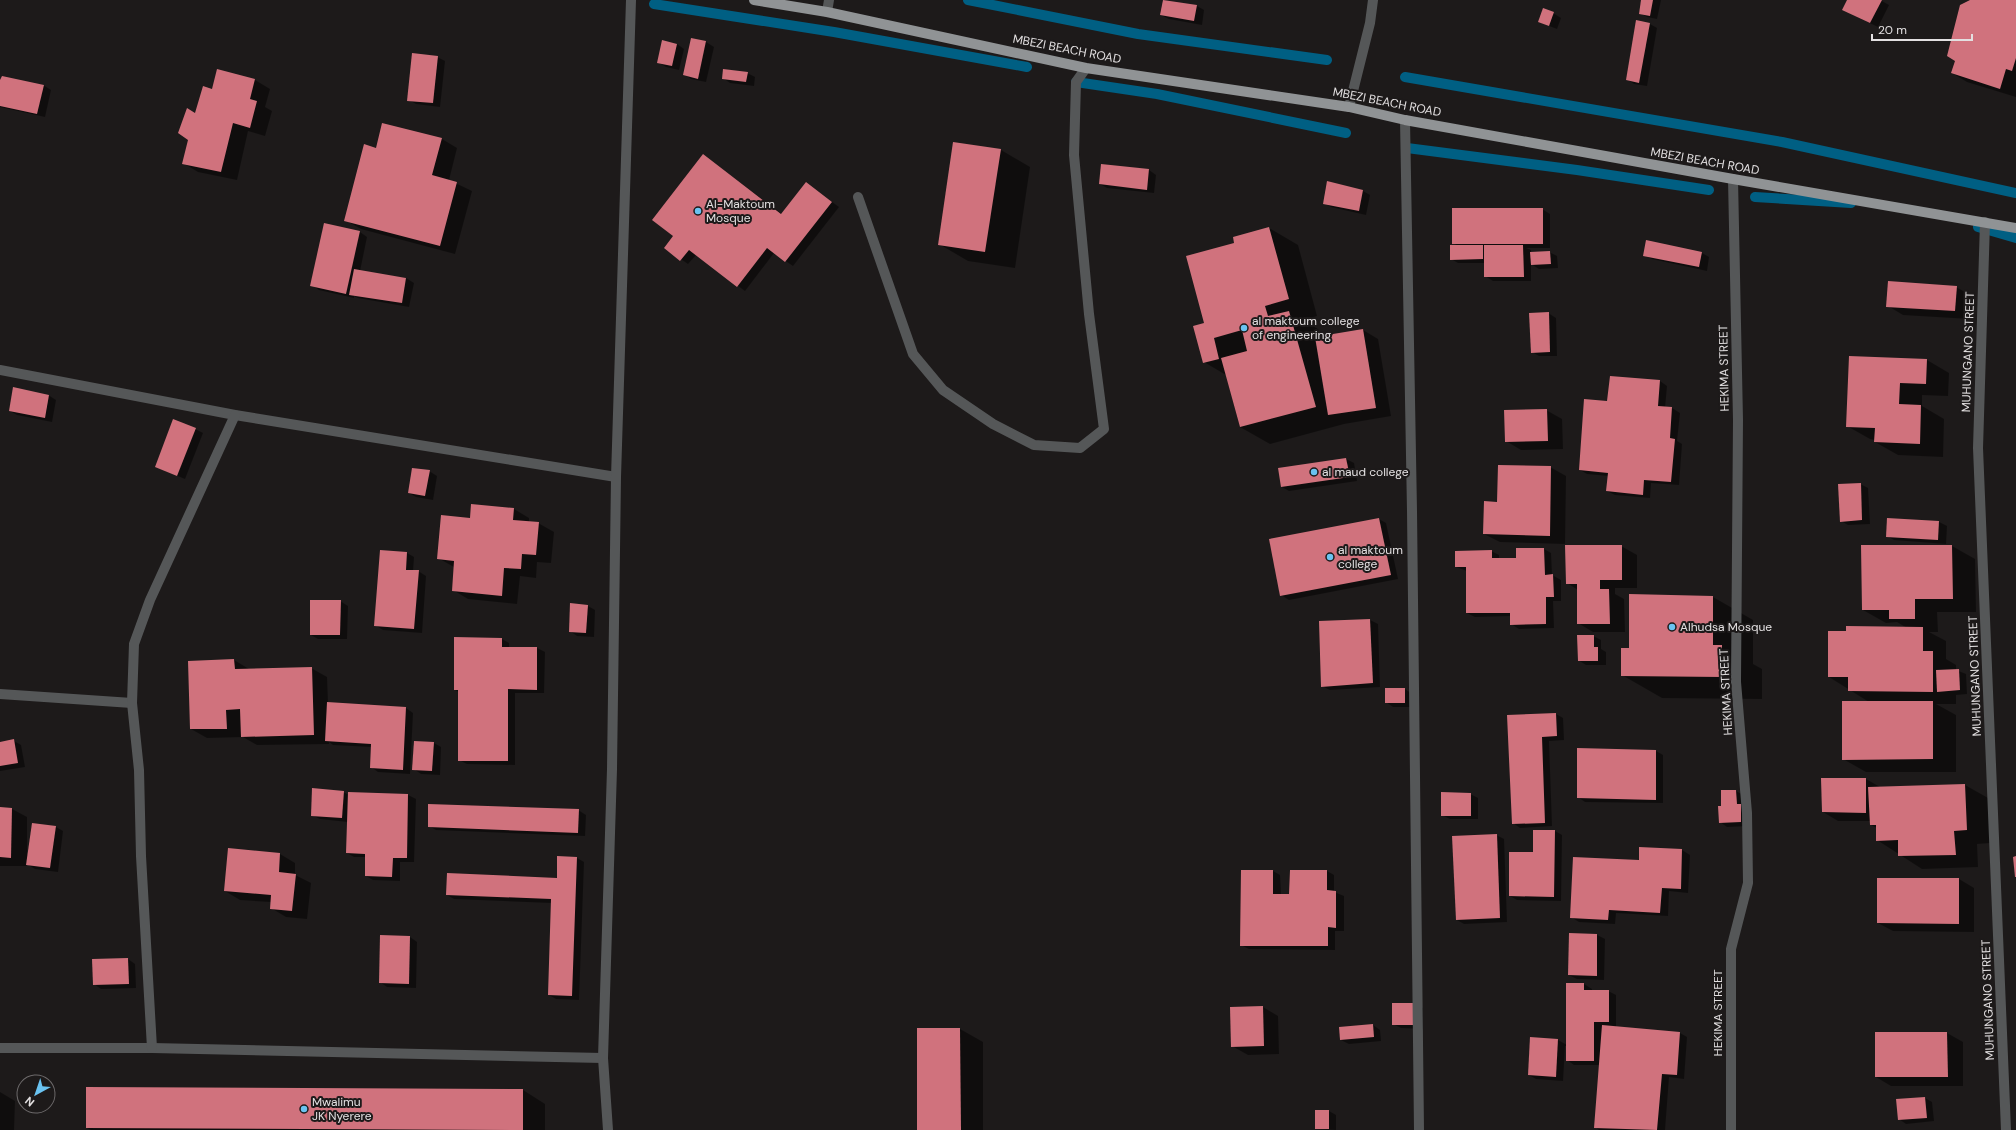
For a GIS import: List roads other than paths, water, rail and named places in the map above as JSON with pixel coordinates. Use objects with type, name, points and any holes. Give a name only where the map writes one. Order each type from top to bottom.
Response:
[{"type":"main road","name":"MBEZI BEACH ROAD","points":[[754,0],[827,12],[1086,68],[1349,107],[1405,120],[2016,228]]},
{"type":"street","points":[[608,1130],[603,1058],[612,769],[616,477],[631,0]]},
{"type":"street","points":[[827,12],[829,0]]},
{"type":"street","points":[[1349,107],[1370,23],[1373,0]]},
{"type":"street","points":[[858,197],[913,354],[943,390],[992,424],[1034,445],[1080,448],[1104,429],[1089,314],[1074,155],[1076,82],[1086,68]]},
{"type":"street","points":[[1405,120],[1412,511],[1419,1130]]},
{"type":"street","name":"HEKIMA STREET","points":[[1731,1130],[1731,949],[1748,883],[1747,813],[1736,682],[1738,420],[1733,179]]},
{"type":"street","name":"MUHUNGANO STREET","points":[[1985,222],[1978,448],[2006,1130]]},
{"type":"street","points":[[0,370],[235,415],[616,477]]},
{"type":"street","points":[[152,1048],[141,856],[139,770],[132,703],[134,644],[150,600],[235,415]]},
{"type":"street","points":[[0,694],[132,703]]},
{"type":"street","points":[[0,1048],[152,1048],[603,1058]]},
{"type":"waterway","points":[[968,0],[1138,34],[1327,60]]},
{"type":"waterway","points":[[654,4],[834,32],[1027,67]]},
{"type":"waterway","points":[[1405,77],[1782,142],[2016,193]]},
{"type":"waterway","points":[[1076,82],[1157,94],[1346,133]]},
{"type":"waterway","points":[[1407,148],[1577,170],[1709,190]]},
{"type":"waterway","points":[[1755,197],[1851,203]]},
{"type":"waterway","points":[[1978,227],[2016,238]]},
{"type":"place","name":"Al-Maktoum Mosque","points":[[698,211]]},
{"type":"place","name":"al maktoum college of engineering","points":[[1244,328]]},
{"type":"place","name":"al maud college","points":[[1314,472]]},
{"type":"place","name":"al maktoum college","points":[[1330,557]]},
{"type":"place","name":"Alhudsa Mosque","points":[[1672,627]]},
{"type":"place","name":"Mwalimu JK Nyerere","points":[[304,1109]]}]
